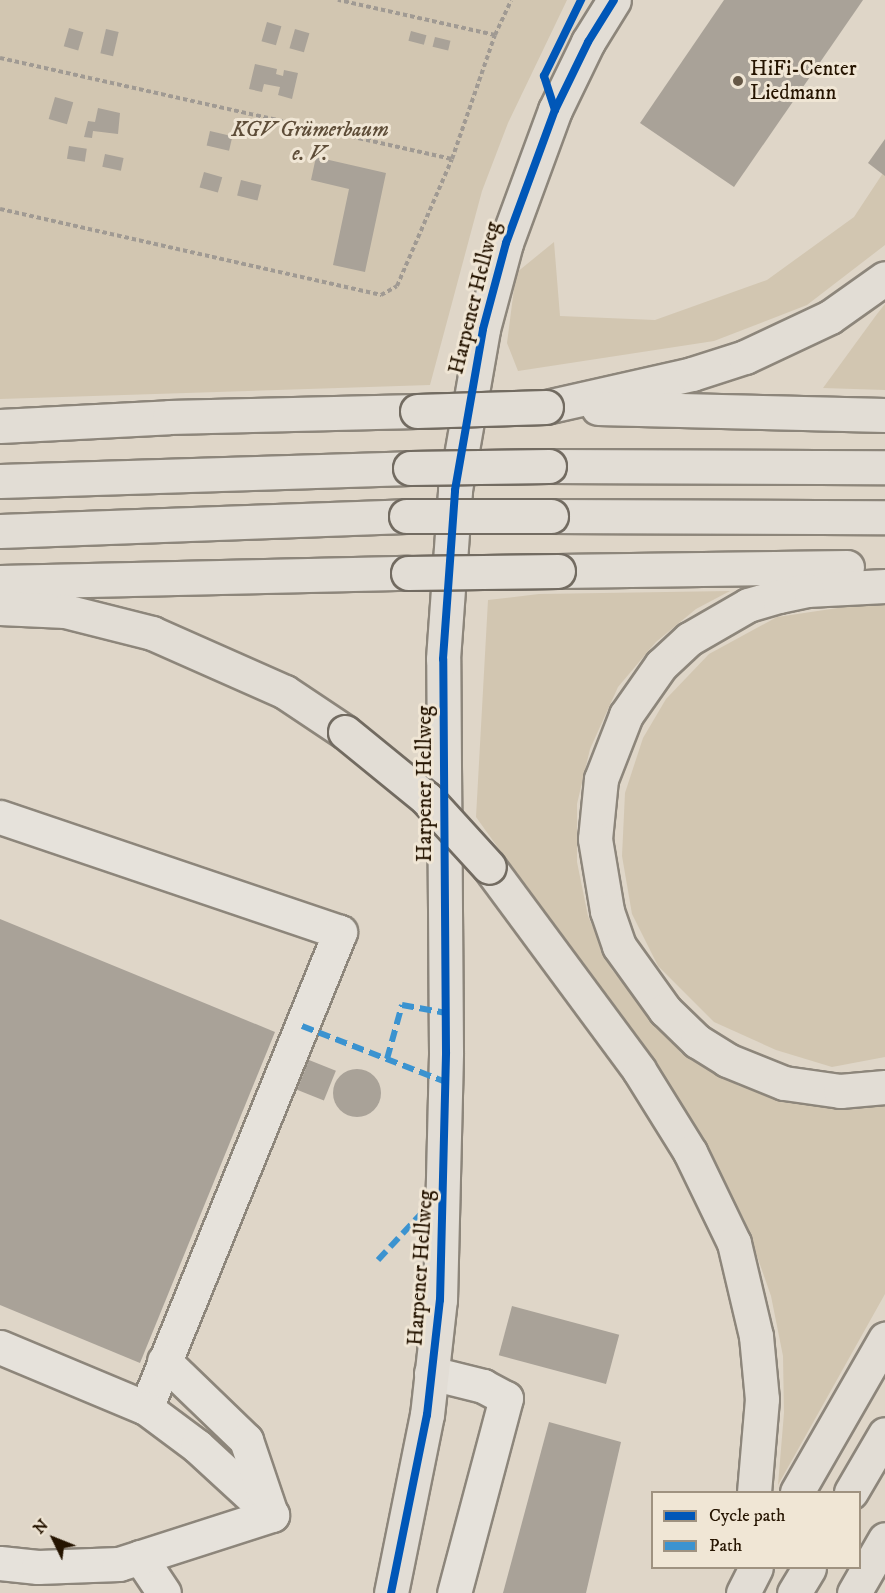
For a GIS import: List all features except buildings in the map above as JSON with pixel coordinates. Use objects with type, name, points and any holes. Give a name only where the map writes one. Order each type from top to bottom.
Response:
[{"type":"main road","name":"Harpener Hellweg","points":[[391,1593],[410,1505],[440,1300],[445,1187],[443,659],[455,490],[483,329],[509,232],[555,111],[588,42],[614,0]]},
{"type":"main road","points":[[546,407],[692,374],[745,357],[830,317],[885,278]]},
{"type":"main road","points":[[0,426],[169,417],[546,407],[885,415]]},
{"type":"main road","points":[[0,481],[410,468],[885,467]]},
{"type":"main road","points":[[0,531],[406,516],[885,517]]},
{"type":"main road","points":[[0,582],[885,566]]},
{"type":"main road","points":[[885,586],[807,590],[779,596],[748,605],[689,639],[661,665],[626,715],[601,779],[595,840],[607,910],[619,946],[637,976],[697,1041],[737,1065],[784,1083],[840,1091],[885,1087]]},
{"type":"main road","points":[[0,608],[65,611],[152,633],[285,692],[345,732],[426,798],[489,867],[639,1070],[690,1152],[734,1243],[756,1336],[762,1399],[754,1491]]},
{"type":"main road","points":[[798,1491],[885,1339]]},
{"type":"main road","points":[[852,1491],[885,1434]]},
{"type":"main road","points":[[854,1593],[885,1539]]},
{"type":"main road","points":[[732,1593],[739,1569]]},
{"type":"main road","points":[[743,1593],[755,1569]]},
{"type":"main road","points":[[794,1593],[808,1569]]},
{"type":"lane","points":[[0,817],[340,932],[146,1408]]},
{"type":"lane","points":[[0,1347],[146,1408],[197,1446],[272,1515]]},
{"type":"lane","points":[[164,1361],[246,1440],[272,1515]]},
{"type":"lane","points":[[431,1373],[483,1386],[506,1398],[454,1593]]},
{"type":"lane","points":[[0,1563],[38,1567],[119,1564],[272,1515]]},
{"type":"lane","points":[[140,1557],[164,1593]]},
{"type":"path","points":[[338,0],[495,35]]},
{"type":"path","points":[[0,208],[381,295],[397,286],[424,231],[452,159],[495,35],[511,0]]},
{"type":"path","points":[[0,58],[452,159]]},
{"type":"green space","name":"KGV Grümerbaum e. V.","points":[[0,0],[567,0],[508,123],[482,191],[430,385],[0,399]]},
{"type":"green space","points":[[885,170],[885,245],[807,305],[714,341],[518,371],[507,343],[516,273],[554,242],[560,316],[655,320],[767,280],[854,217]]},
{"type":"green space","points":[[885,304],[885,390],[823,388],[877,314]]},
{"type":"green space","points":[[730,591],[696,609],[656,642],[618,687],[590,749],[577,804],[577,862],[588,916],[612,970],[681,1053],[739,1086],[816,1106],[885,1103],[885,1294],[778,1485],[784,1413],[783,1356],[771,1296],[744,1219],[684,1107],[476,817],[488,600],[539,594]]},
{"type":"green space","points":[[885,601],[885,1057],[832,1067],[776,1050],[714,1022],[658,966],[632,914],[622,856],[625,793],[643,738],[666,699],[709,654],[777,617]]},
{"type":"marked path","points":[[387,1059],[402,1005],[446,1013]]},
{"type":"marked path","points":[[302,1026],[446,1082]]},
{"type":"marked path","points":[[378,1260],[443,1190]]},
{"type":"cycle path","points":[[555,110],[544,76],[581,0]]},
{"type":"cycle path","points":[[391,1593],[427,1415],[440,1300],[446,1052],[443,659],[455,490],[483,329],[506,243],[555,110],[588,42],[614,0]]},
{"type":"place","name":"HiFi-Center Liedmann","points":[[738,81]]}]
